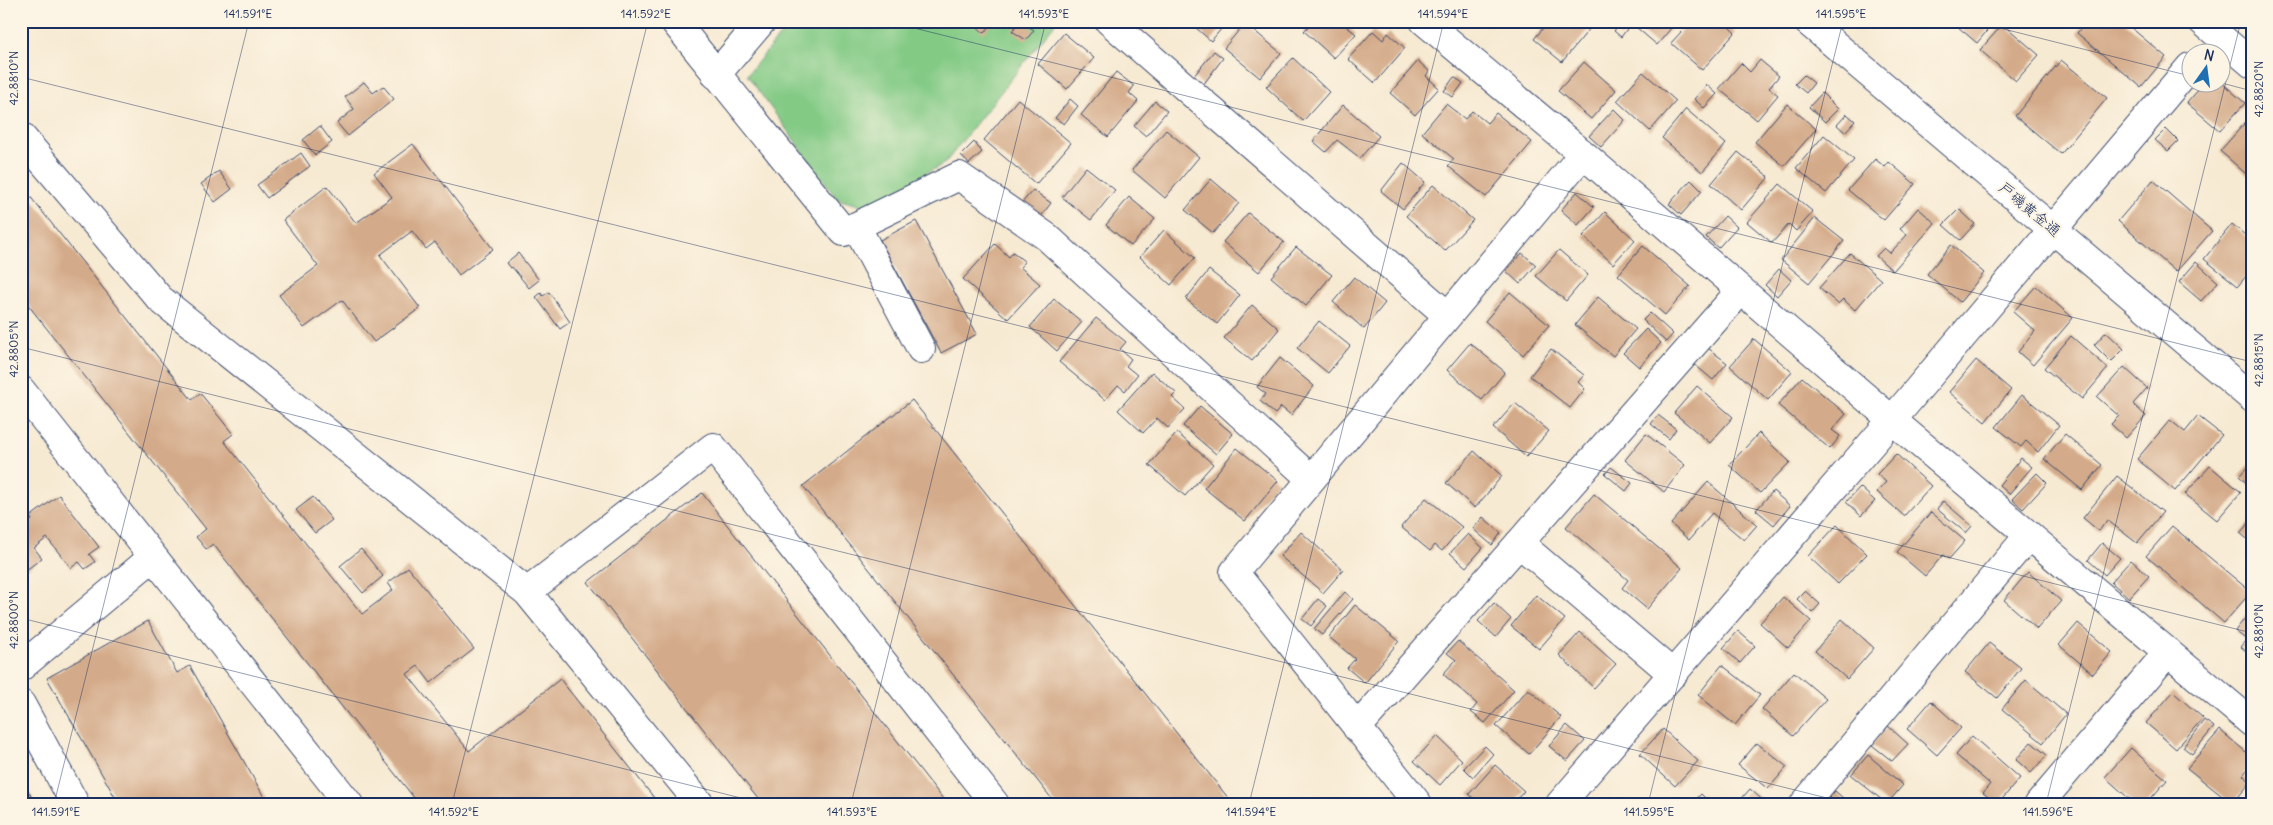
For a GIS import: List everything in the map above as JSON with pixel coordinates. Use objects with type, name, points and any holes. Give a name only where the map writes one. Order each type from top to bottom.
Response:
[{"type":"street","points":[[674,21],[844,232],[959,176],[1048,237],[1311,480]]},
{"type":"street","points":[[716,75],[762,21]]},
{"type":"street","points":[[1109,21],[1447,315]]},
{"type":"street","points":[[1424,21],[1892,420],[2252,723]]},
{"type":"street","name":"戸磯黄金通","points":[[1807,21],[2252,398]]},
{"type":"street","points":[[2213,32],[2252,64]]},
{"type":"street","points":[[1560,804],[1892,420],[2180,79]]},
{"type":"street","points":[[21,136],[160,298],[527,592],[700,804]]},
{"type":"street","points":[[1418,804],[1234,572],[1582,154]]},
{"type":"street","points":[[856,226],[921,349]]},
{"type":"street","points":[[1357,728],[1741,290]]},
{"type":"street","points":[[21,390],[349,804]]},
{"type":"street","points":[[527,592],[713,447],[995,804]]},
{"type":"street","points":[[1804,804],[2029,535]]},
{"type":"street","points":[[1519,543],[1673,674]]},
{"type":"street","points":[[21,667],[153,557]]},
{"type":"street","points":[[2039,804],[2168,652]]},
{"type":"street","points":[[21,704],[75,804]]},
{"type":"green space","points":[[792,21],[1057,21],[945,163],[866,207],[837,199],[747,75]]},
{"type":"building","points":[[978,21],[987,21],[991,25],[984,33],[975,25]]},
{"type":"building","points":[[1020,21],[1034,30],[1026,40],[1012,31]]},
{"type":"building","points":[[1188,21],[1228,21],[1211,41]]},
{"type":"building","points":[[1313,21],[1351,21],[1346,26],[1356,34],[1334,58],[1304,31]]},
{"type":"building","points":[[1549,21],[1584,21],[1591,27],[1562,62],[1534,39]]},
{"type":"building","points":[[1629,21],[1677,21],[1657,45]]},
{"type":"building","points":[[1691,21],[1723,21],[1735,33],[1702,70],[1671,43]]},
{"type":"building","points":[[1951,21],[1995,21],[1977,43]]},
{"type":"building","points":[[2087,21],[2123,21],[2166,57],[2141,87],[2077,33]]},
{"type":"building","points":[[1245,23],[1281,53],[1260,78],[1224,48]]},
{"type":"building","points":[[1620,23],[1627,29],[1621,37],[1614,31]]},
{"type":"building","points":[[2003,24],[2039,55],[2016,81],[1980,50]]},
{"type":"building","points":[[1373,31],[1383,40],[1388,33],[1405,48],[1375,83],[1348,59]]},
{"type":"building","points":[[1064,33],[1094,58],[1067,89],[1038,64]]},
{"type":"building","points":[[1214,51],[1223,58],[1203,85],[1193,77]]},
{"type":"building","points":[[1293,58],[1329,92],[1303,121],[1266,87]]},
{"type":"building","points":[[1760,60],[1779,76],[1769,88],[1778,95],[1757,120],[1719,89],[1741,63],[1750,72]]},
{"type":"building","points":[[2061,60],[2107,98],[2061,154],[2015,116]]},
{"type":"building","points":[[1418,61],[1429,71],[1426,76],[1439,88],[1415,115],[1390,93]]},
{"type":"building","points":[[1584,62],[1616,90],[1591,119],[1558,91]]},
{"type":"building","points":[[1116,72],[1134,86],[1129,93],[1138,101],[1108,137],[1081,115]]},
{"type":"building","points":[[1643,72],[1676,101],[1650,131],[1617,101]]},
{"type":"building","points":[[1804,75],[1814,83],[1806,93],[1795,84]]},
{"type":"building","points":[[1454,77],[1463,83],[1453,97],[1444,91]]},
{"type":"building","points":[[364,82],[373,93],[383,86],[394,99],[348,136],[337,123],[354,109],[345,97]]},
{"type":"building","points":[[1707,85],[1717,94],[1704,108],[1694,99]]},
{"type":"building","points":[[2230,90],[2245,103],[2220,131],[2187,103],[2196,92],[2230,92]]},
{"type":"building","points":[[1822,93],[1838,109],[1825,122],[1809,107]]},
{"type":"building","points":[[1018,99],[1071,143],[1036,184],[984,140]]},
{"type":"building","points":[[1070,99],[1078,106],[1064,124],[1055,118]]},
{"type":"building","points":[[1155,101],[1167,111],[1146,136],[1134,126]]},
{"type":"building","points":[[1446,104],[1465,119],[1472,111],[1487,123],[1496,113],[1532,142],[1486,197],[1448,166],[1454,159],[1422,133]]},
{"type":"building","points":[[1787,104],[1816,129],[1784,166],[1755,142]]},
{"type":"building","points":[[1343,105],[1379,136],[1360,158],[1337,140],[1326,152],[1313,141]]},
{"type":"building","points":[[1614,109],[1625,120],[1601,147],[1589,136]]},
{"type":"building","points":[[1686,109],[1726,144],[1702,172],[1662,138]]},
{"type":"building","points":[[1847,114],[1855,121],[1845,132],[1837,125]]},
{"type":"building","points":[[2252,115],[2252,179],[2220,151]]},
{"type":"building","points":[[320,126],[332,142],[315,155],[303,140]]},
{"type":"building","points":[[2166,129],[2178,141],[2168,151],[2155,140]]},
{"type":"building","points":[[1166,130],[1199,157],[1165,198],[1132,170]]},
{"type":"building","points":[[1824,135],[1854,160],[1826,193],[1796,168]]},
{"type":"building","points":[[974,142],[982,152],[969,164],[961,155]]},
{"type":"building","points":[[413,144],[493,249],[459,275],[435,242],[426,249],[412,231],[380,255],[420,308],[374,342],[342,300],[304,328],[279,295],[318,266],[283,220],[327,186],[356,223],[392,197],[374,173]]},
{"type":"building","points":[[1738,152],[1769,177],[1741,210],[1711,184]]},
{"type":"building","points":[[301,153],[310,166],[267,198],[257,185]]},
{"type":"building","points":[[1875,159],[1885,167],[1889,162],[1915,184],[1884,220],[1848,190]]},
{"type":"building","points":[[1403,163],[1425,182],[1403,209],[1381,191]]},
{"type":"building","points":[[1086,167],[1115,190],[1091,220],[1062,197]]},
{"type":"building","points":[[219,171],[232,189],[215,202],[201,184]]},
{"type":"building","points":[[1211,179],[1239,203],[1213,233],[1185,210]]},
{"type":"building","points":[[1691,180],[1702,191],[1681,215],[1669,204]]},
{"type":"building","points":[[2153,180],[2212,231],[2176,272],[2118,221]]},
{"type":"building","points":[[1780,184],[1813,212],[1796,231],[1789,224],[1772,243],[1747,222]]},
{"type":"building","points":[[21,185],[192,400],[200,393],[233,434],[224,441],[362,614],[393,590],[388,583],[408,567],[474,649],[431,683],[418,666],[407,674],[469,751],[560,679],[659,804],[419,804],[213,544],[206,549],[196,537],[206,529],[21,296]]},
{"type":"building","points":[[1433,185],[1473,220],[1445,251],[1406,216]]},
{"type":"building","points":[[1033,190],[1051,203],[1039,219],[1020,205]]},
{"type":"building","points":[[1577,192],[1594,207],[1578,225],[1561,210]]},
{"type":"building","points":[[1129,197],[1155,219],[1131,246],[1106,225]]},
{"type":"building","points":[[1918,208],[1935,223],[1893,271],[1876,256],[1884,248],[1890,253],[1907,235],[1900,229]]},
{"type":"building","points":[[1959,209],[1975,224],[1960,240],[1943,225]]},
{"type":"building","points":[[1605,212],[1635,240],[1613,264],[1583,236]]},
{"type":"building","points":[[1248,213],[1284,242],[1259,272],[1223,242]]},
{"type":"building","points":[[1725,216],[1737,227],[1718,248],[1706,237]]},
{"type":"building","points":[[1815,218],[1844,241],[1809,283],[1781,260]]},
{"type":"building","points":[[916,221],[977,334],[941,353],[880,240]]},
{"type":"building","points":[[2232,224],[2252,241],[2252,269],[2238,286],[2204,259]]},
{"type":"building","points":[[1164,230],[1195,258],[1171,285],[1140,257]]},
{"type":"building","points":[[995,244],[1009,257],[1013,252],[1025,262],[1020,267],[1040,284],[1008,319],[963,279]]},
{"type":"building","points":[[1951,245],[1984,273],[1960,302],[1927,274]]},
{"type":"building","points":[[1643,246],[1690,286],[1665,315],[1618,275]]},
{"type":"building","points":[[1296,247],[1332,275],[1306,306],[1271,277]]},
{"type":"building","points":[[1559,250],[1588,275],[1566,301],[1536,276]]},
{"type":"building","points":[[518,253],[539,280],[529,288],[512,267],[510,268],[506,263]]},
{"type":"building","points":[[1522,253],[1536,265],[1520,284],[1506,271]]},
{"type":"building","points":[[1850,253],[1881,280],[1855,310],[1843,299],[1838,304],[1819,288]]},
{"type":"building","points":[[2196,262],[2218,282],[2201,301],[2179,282]]},
{"type":"building","points":[[1779,269],[1791,280],[1777,296],[1765,285]]},
{"type":"building","points":[[1209,270],[1240,295],[1217,324],[1186,299]]},
{"type":"building","points":[[1354,277],[1385,303],[1364,329],[1333,302]]},
{"type":"building","points":[[2036,286],[2073,318],[2033,365],[2018,352],[2035,331],[2013,312]]},
{"type":"building","points":[[549,292],[570,322],[560,329],[536,297],[541,293],[543,296]]},
{"type":"building","points":[[1510,292],[1549,325],[1523,355],[1485,321]]},
{"type":"building","points":[[1598,297],[1636,329],[1613,356],[1575,325]]},
{"type":"building","points":[[1054,299],[1082,322],[1057,351],[1030,327]]},
{"type":"building","points":[[1252,305],[1279,329],[1252,361],[1224,338]]},
{"type":"building","points":[[1650,313],[1673,334],[1666,342],[1643,320]]},
{"type":"building","points":[[1096,318],[1126,342],[1120,349],[1131,359],[1126,366],[1137,375],[1125,391],[1118,385],[1105,400],[1059,362]]},
{"type":"building","points":[[1319,321],[1350,346],[1328,373],[1297,348]]},
{"type":"building","points":[[1646,329],[1661,343],[1639,367],[1623,353]]},
{"type":"building","points":[[2106,332],[2124,349],[2111,362],[2094,345]]},
{"type":"building","points":[[2071,336],[2108,368],[2082,399],[2044,368]]},
{"type":"building","points":[[1754,339],[1792,372],[1768,400],[1730,366]]},
{"type":"building","points":[[1470,343],[1505,372],[1482,400],[1447,370]]},
{"type":"building","points":[[1708,348],[1727,363],[1713,380],[1694,364]]},
{"type":"building","points":[[1551,349],[1584,375],[1578,382],[1585,389],[1570,408],[1530,376]]},
{"type":"building","points":[[1280,358],[1314,386],[1291,415],[1281,407],[1275,414],[1260,401],[1266,394],[1257,387]]},
{"type":"building","points":[[1976,360],[2011,390],[1985,422],[1949,392]]},
{"type":"building","points":[[2124,367],[2147,388],[2133,404],[2146,416],[2126,438],[2111,424],[2119,416],[2097,397]]},
{"type":"building","points":[[1152,372],[1176,393],[1172,397],[1185,409],[1168,428],[1157,418],[1143,433],[1118,410]]},
{"type":"building","points":[[1802,377],[1846,414],[1832,430],[1840,436],[1830,449],[1778,405]]},
{"type":"building","points":[[1697,386],[1733,417],[1710,443],[1674,413]]},
{"type":"building","points":[[2022,395],[2059,425],[2038,452],[2026,441],[2021,447],[1996,427]]},
{"type":"building","points":[[912,400],[1233,804],[1056,804],[803,486]]},
{"type":"building","points":[[1515,403],[1549,431],[1526,457],[1493,428]]},
{"type":"building","points":[[1200,406],[1233,434],[1216,454],[1183,426]]},
{"type":"building","points":[[1658,415],[1676,429],[1669,439],[1651,424]]},
{"type":"building","points":[[2198,416],[2222,435],[2175,491],[2137,459],[2170,420],[2185,432]]},
{"type":"building","points":[[1177,433],[1213,464],[1185,496],[1149,465]]},
{"type":"building","points":[[1759,433],[1790,462],[1760,493],[1729,465]]},
{"type":"building","points":[[1646,434],[1685,465],[1664,492],[1625,460]]},
{"type":"building","points":[[2065,434],[2102,465],[2082,490],[2044,459]]},
{"type":"building","points":[[1237,448],[1278,481],[1245,521],[1204,488]]},
{"type":"building","points":[[1474,451],[1502,476],[1475,508],[1446,483]]},
{"type":"building","points":[[1896,454],[1931,486],[1904,516],[1877,492],[1886,482],[1877,474]]},
{"type":"building","points":[[2021,458],[2032,467],[2009,494],[1999,485]]},
{"type":"building","points":[[2252,462],[2252,488],[2239,476]]},
{"type":"building","points":[[2210,466],[2241,492],[2217,520],[2185,494]]},
{"type":"building","points":[[1611,467],[1632,483],[1626,491],[1605,474]]},
{"type":"building","points":[[2037,473],[2047,483],[2023,509],[2012,499]]},
{"type":"building","points":[[2117,476],[2163,512],[2137,543],[2107,520],[2099,531],[2083,518]]},
{"type":"building","points":[[1708,482],[1757,525],[1744,540],[1712,513],[1689,540],[1671,524]]},
{"type":"building","points":[[1860,487],[1875,501],[1861,516],[1846,502]]},
{"type":"building","points":[[1773,491],[1790,506],[1774,525],[1756,510]]},
{"type":"building","points":[[702,493],[947,804],[762,804],[588,582]]},
{"type":"building","points":[[1594,494],[1682,568],[1647,609],[1622,588],[1628,580],[1566,527]]},
{"type":"building","points":[[59,495],[99,547],[89,554],[95,562],[85,569],[79,562],[71,568],[47,538],[34,548],[42,558],[21,574],[21,528],[32,520],[30,517]]},
{"type":"building","points":[[313,497],[332,520],[315,533],[296,510]]},
{"type":"building","points":[[1426,498],[1462,527],[1442,551],[1435,545],[1430,551],[1401,527]]},
{"type":"building","points":[[1943,501],[1972,526],[1966,533],[1937,509]]},
{"type":"building","points":[[1931,512],[1965,541],[1949,559],[1943,555],[1925,576],[1897,552]]},
{"type":"building","points":[[1483,517],[1501,533],[1492,545],[1473,529]]},
{"type":"building","points":[[2252,519],[2252,543],[2240,533]]},
{"type":"building","points":[[1837,525],[1867,554],[1838,584],[1808,556]]},
{"type":"building","points":[[2172,526],[2251,592],[2224,623],[2146,556]]},
{"type":"building","points":[[1301,532],[1343,570],[1323,593],[1280,556]]},
{"type":"building","points":[[1468,534],[1483,548],[1466,567],[1450,553]]},
{"type":"building","points":[[2102,543],[2120,558],[2105,575],[2088,560]]},
{"type":"building","points":[[361,549],[383,576],[363,593],[340,566]]},
{"type":"building","points":[[2131,560],[2149,576],[2129,598],[2111,582]]},
{"type":"building","points":[[2028,572],[2061,601],[2037,629],[2004,600]]},
{"type":"building","points":[[1805,591],[1820,604],[1812,613],[1797,599]]},
{"type":"building","points":[[1345,592],[1353,599],[1322,635],[1314,629]]},
{"type":"building","points":[[1536,595],[1565,619],[1539,649],[1511,626]]},
{"type":"building","points":[[1783,597],[1811,621],[1788,648],[1760,623]]},
{"type":"building","points":[[1318,599],[1327,606],[1311,626],[1302,619]]},
{"type":"building","points":[[1494,603],[1511,619],[1496,637],[1478,621]]},
{"type":"building","points":[[1355,605],[1399,641],[1365,683],[1347,668],[1355,659],[1329,637]]},
{"type":"building","points":[[2252,609],[2252,656],[2241,647],[2247,640],[2235,631]]},
{"type":"building","points":[[1842,619],[1874,648],[1847,679],[1815,651]]},
{"type":"building","points":[[148,621],[177,673],[190,666],[268,804],[119,804],[47,678]]},
{"type":"building","points":[[2078,623],[2112,652],[2093,674],[2059,645]]},
{"type":"building","points":[[1738,631],[1755,646],[1740,663],[1723,648]]},
{"type":"building","points":[[1580,632],[1616,664],[1594,688],[1559,655]]},
{"type":"building","points":[[1458,641],[1514,690],[1485,723],[1471,712],[1477,704],[1443,674],[1456,660],[1447,653]]},
{"type":"building","points":[[1989,643],[2021,668],[1997,698],[1965,672]]},
{"type":"building","points":[[1722,665],[1760,695],[1735,725],[1698,695]]},
{"type":"building","points":[[1794,672],[1826,699],[1793,736],[1762,709]]},
{"type":"building","points":[[2026,680],[2066,714],[2043,743],[2002,709]]},
{"type":"building","points":[[1528,689],[1561,717],[1529,754],[1496,726]]},
{"type":"building","points":[[2173,692],[2203,718],[2176,749],[2146,723]]},
{"type":"building","points":[[1931,701],[1961,728],[1937,755],[1907,729]]},
{"type":"building","points":[[2204,720],[2214,727],[2192,754],[2183,747]]},
{"type":"building","points":[[1567,725],[1585,741],[1567,761],[1549,746]]},
{"type":"building","points":[[1888,726],[1908,744],[1892,761],[1872,745]]},
{"type":"building","points":[[1663,729],[1698,761],[1675,786],[1640,754]]},
{"type":"building","points":[[2220,730],[2252,757],[2252,764],[2243,775],[2251,782],[2232,804],[2187,768]]},
{"type":"building","points":[[1437,736],[1462,760],[1440,785],[1414,761]]},
{"type":"building","points":[[1972,736],[2020,778],[1998,804],[1983,793],[1990,784],[1956,755]]},
{"type":"building","points":[[2031,742],[2047,755],[2031,773],[2016,760]]},
{"type":"building","points":[[1757,743],[1787,767],[1768,789],[1738,765]]},
{"type":"building","points":[[1485,746],[1493,754],[1473,777],[1464,768]]},
{"type":"building","points":[[2131,748],[2167,780],[2146,804],[2135,804],[2105,777]]},
{"type":"building","points":[[1868,755],[1903,785],[1887,804],[1851,775]]},
{"type":"building","points":[[1495,765],[1524,791],[1513,804],[1480,804],[1469,794]]},
{"type":"building","points":[[26,786],[35,804],[21,804],[21,788]]},
{"type":"building","points":[[1750,789],[1767,804],[1737,804]]},
{"type":"building","points":[[1835,791],[1850,804],[1824,804]]},
{"type":"building","points":[[1701,794],[1711,804],[1692,804]]}]
